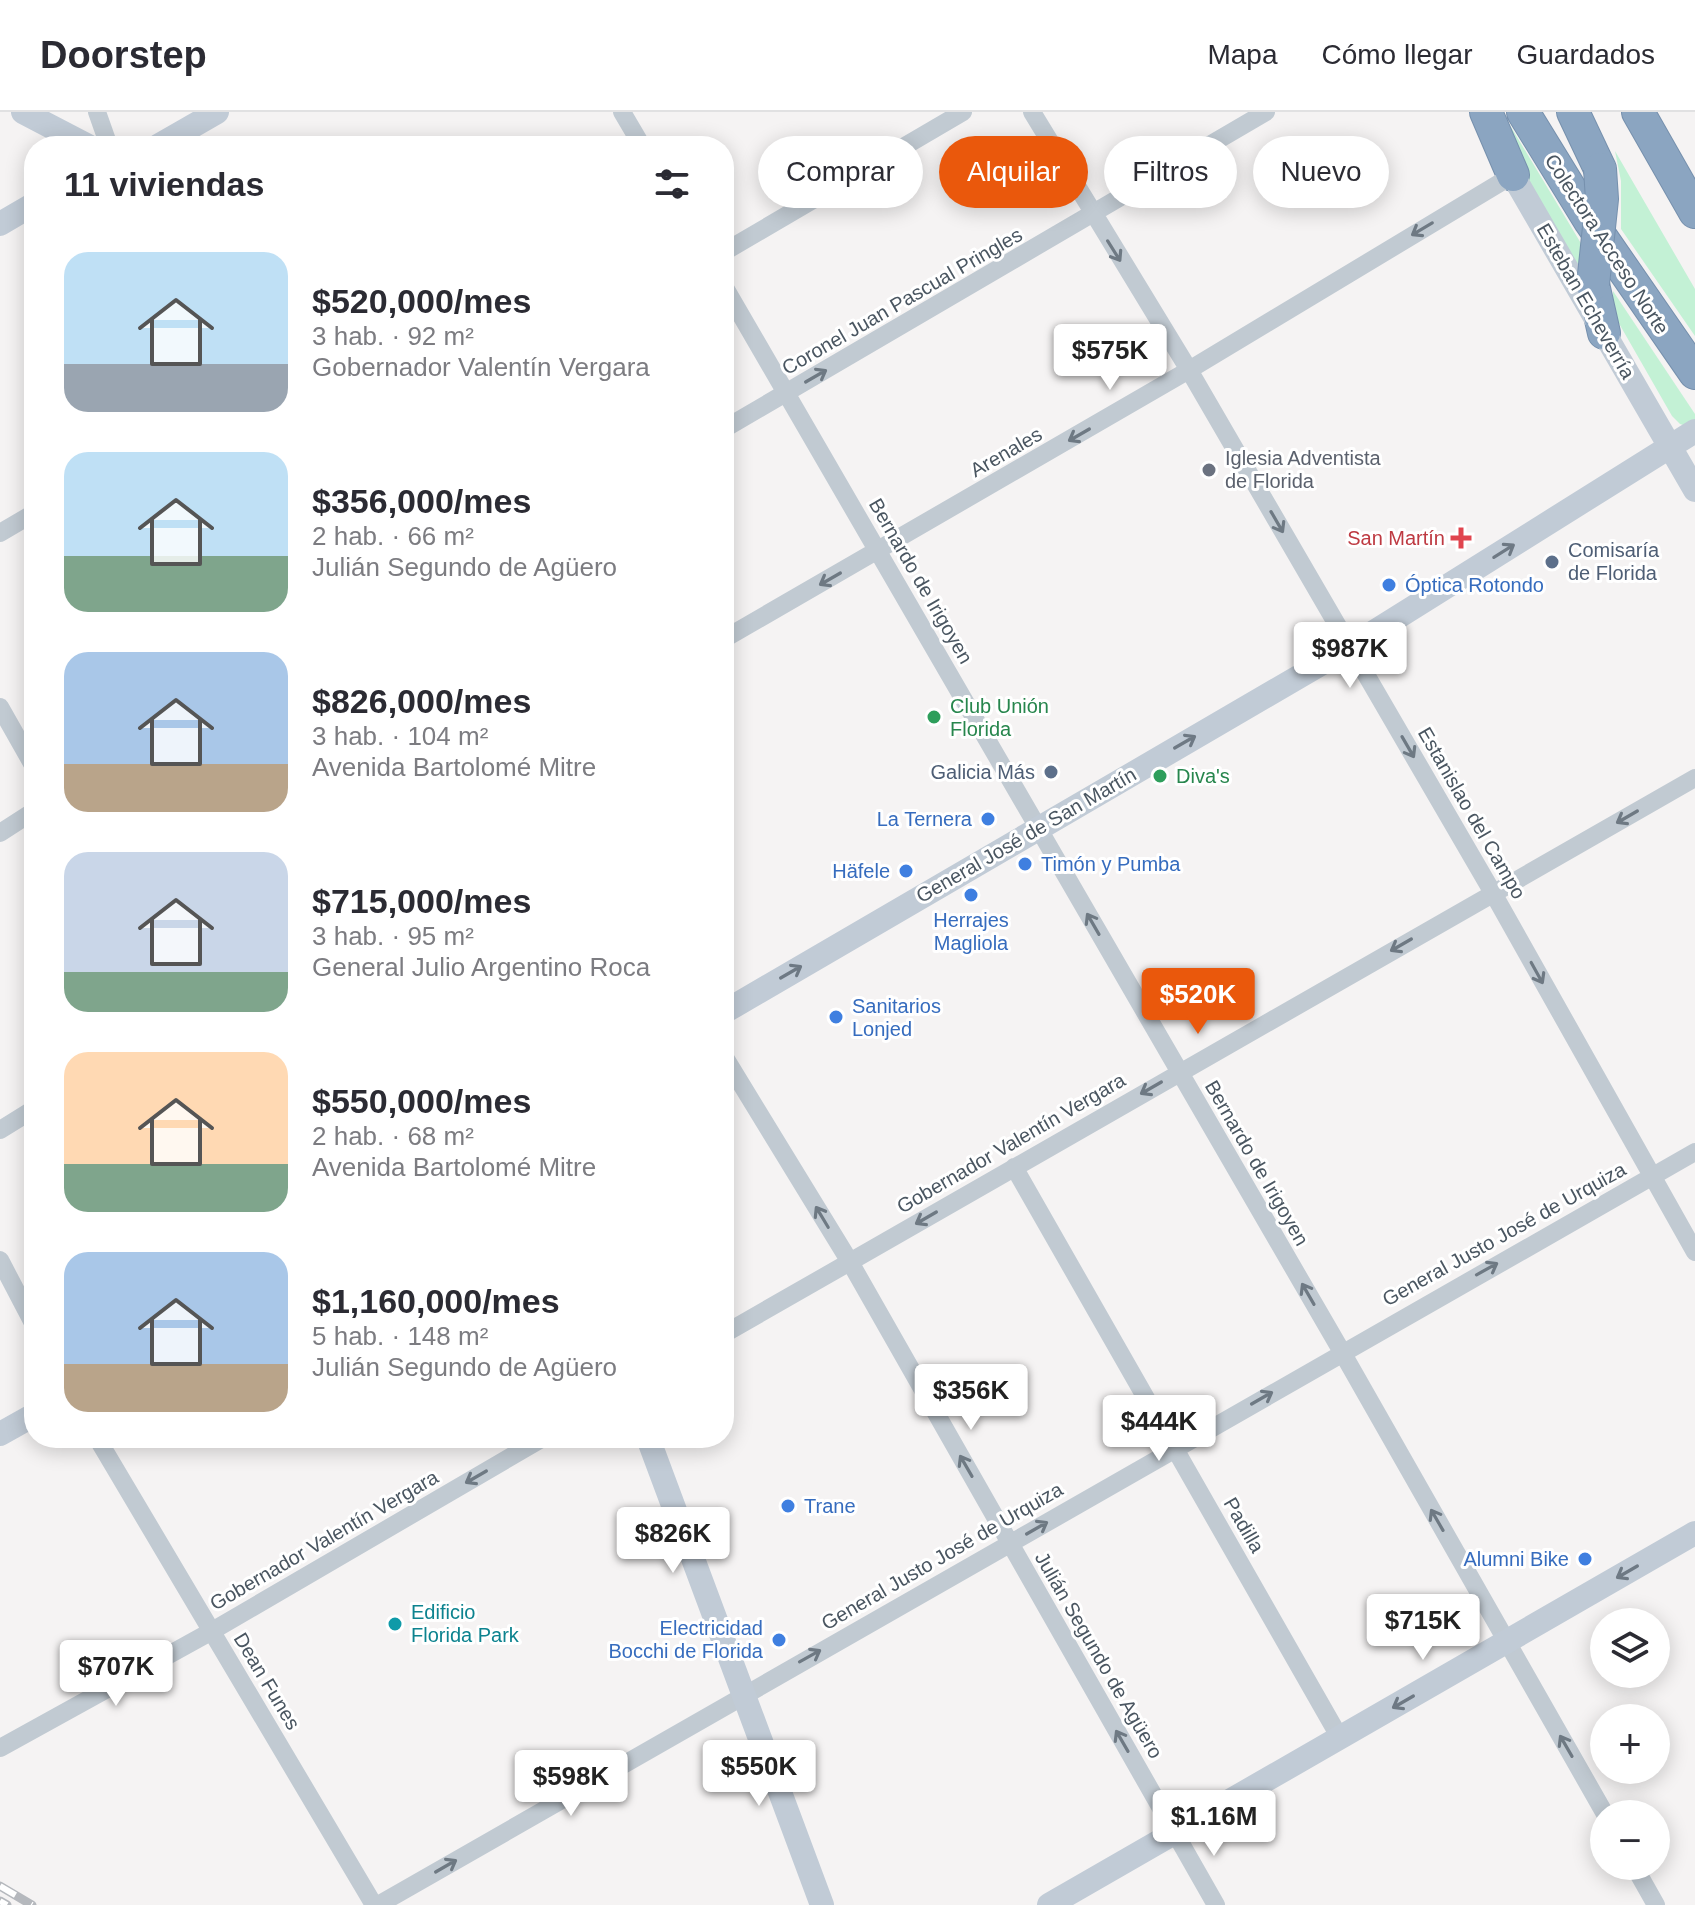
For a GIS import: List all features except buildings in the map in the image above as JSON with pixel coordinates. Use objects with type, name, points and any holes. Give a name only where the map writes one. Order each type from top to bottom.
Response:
[{"type":"highway","points":[[1486,112],[1513,175]]},
{"type":"highway","name":"Colectora Acceso Norte","points":[[1523,112],[1590,221],[1695,373]]},
{"type":"highway","points":[[1573,112],[1600,169],[1602,199],[1593,284],[1604,333]]},
{"type":"highway","points":[[1638,112],[1695,212]]},
{"type":"street","points":[[23,112],[69,136]]},
{"type":"street","points":[[97,112],[105,136]]},
{"type":"street","points":[[175,136],[217,112]]},
{"type":"street","points":[[622,112],[636,136]]},
{"type":"street","points":[[734,246],[963,112]]},
{"type":"street","name":"Estanislao del Campo","points":[[1032,112],[1091,215],[1189,370],[1493,893],[1650,1177],[1695,1252]]},
{"type":"street","name":"Coronel Juan Pascual Pringles","points":[[734,423],[1266,112]]},
{"type":"street","name":"Esteban Echeverría","points":[[1476,112],[1604,333],[1685,438],[1695,490]]},
{"type":"street","name":"Arenales","points":[[734,633],[1189,370],[1513,175]]},
{"type":"street","points":[[0,224],[24,210]]},
{"type":"street","name":"Bernardo de Irigoyen","points":[[734,303],[1342,1352],[1597,1800]]},
{"type":"street","name":"General José de San Martín","points":[[734,1006],[1350,647],[1685,438]]},
{"type":"street","points":[[0,533],[24,519]]},
{"type":"street","points":[[0,707],[24,749]]},
{"type":"street","name":"Gobernador Valentín Vergara","points":[[734,1328],[1695,778]]},
{"type":"street","points":[[0,833],[24,817]]},
{"type":"street","name":"Julián Segundo de Agüero","points":[[734,1072],[850,1262],[1216,1905]]},
{"type":"street","points":[[0,1130],[24,1115]]},
{"type":"street","name":"General Justo José de Urquiza","points":[[376,1905],[1695,1152]]},
{"type":"street","name":"Padilla","points":[[1014,1167],[1340,1738]]},
{"type":"street","points":[[0,1260],[24,1306]]},
{"type":"street","points":[[0,1434],[24,1421]]},
{"type":"street","name":"Dean Funes","points":[[103,1448],[376,1905]]},
{"type":"street","name":"Gobernador Valentín Vergara","points":[[0,1748],[212,1631],[526,1448]]},
{"type":"street","points":[[652,1448],[822,1905]]},
{"type":"street","points":[[1049,1905],[1695,1533]]},
{"type":"street","points":[[1642,1880],[1656,1905]]},
{"type":"green space","points":[[1502,112],[1585,250],[1581,275],[1528,179]]},
{"type":"green space","points":[[1615,151],[1695,289],[1695,336],[1621,229],[1621,181]]},
{"type":"green space","points":[[1613,291],[1695,414],[1695,423],[1689,427],[1672,416],[1613,313]]},
{"type":"railway","points":[[0,1886],[32,1905]]},
{"type":"railway","points":[[0,1901],[7,1905]]},
{"type":"place","name":"Iglesia Adventista de Florida","points":[[1209,470]]},
{"type":"place","name":"San Martín","points":[[1461,538]]},
{"type":"place","name":"Comisaría de Florida","points":[[1552,562]]},
{"type":"place","name":"Óptica Rotondo","points":[[1389,585]]},
{"type":"place","name":"Club Unión Florida","points":[[934,717]]},
{"type":"place","name":"Galicia Más","points":[[1051,772]]},
{"type":"place","name":"Diva's","points":[[1160,776]]},
{"type":"place","name":"La Ternera","points":[[988,819]]},
{"type":"place","name":"Timón y Pumba","points":[[1025,864]]},
{"type":"place","name":"Häfele","points":[[906,871]]},
{"type":"place","name":"Herrajes Magliola","points":[[971,895]]},
{"type":"place","name":"Sanitarios Lonjed","points":[[836,1017]]},
{"type":"place","name":"Trane","points":[[788,1506]]},
{"type":"place","name":"Alumni Bike","points":[[1585,1559]]},
{"type":"place","name":"Edificio Florida Park","points":[[395,1624]]},
{"type":"place","name":"Electricidad Bocchi de Florida","points":[[779,1640]]}]
